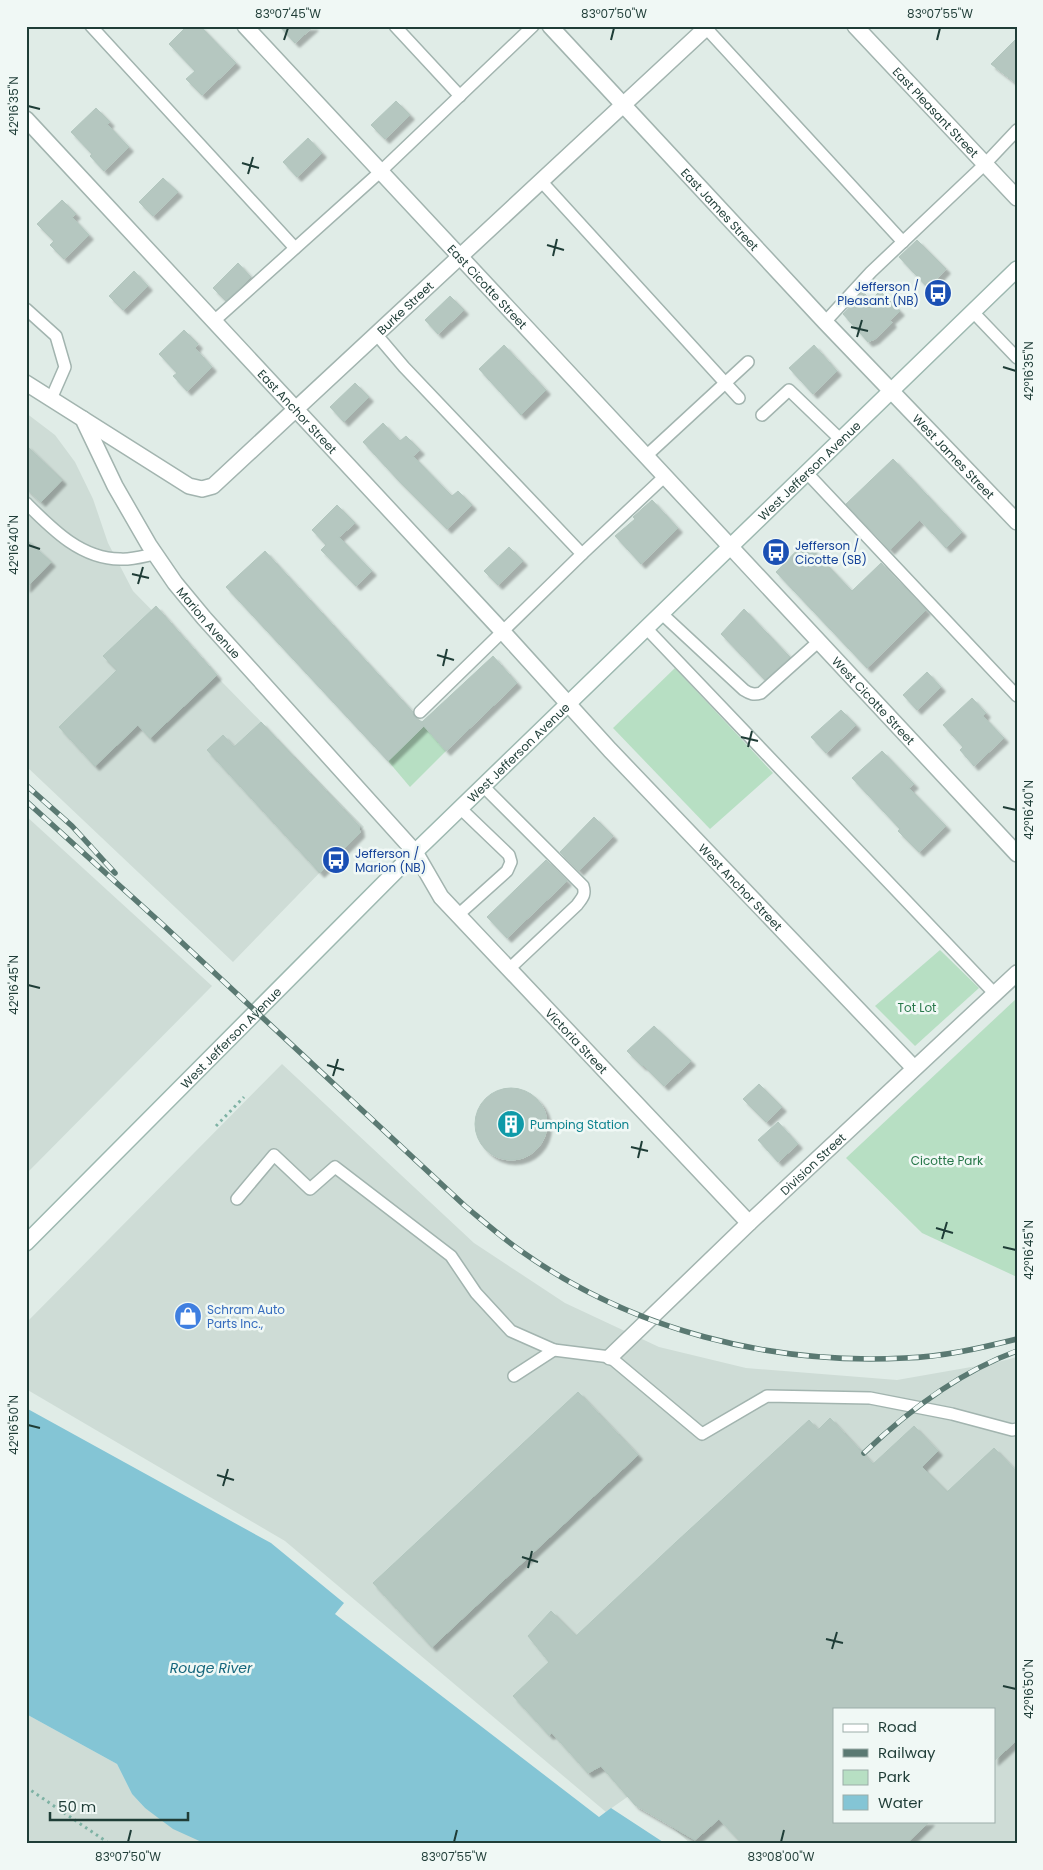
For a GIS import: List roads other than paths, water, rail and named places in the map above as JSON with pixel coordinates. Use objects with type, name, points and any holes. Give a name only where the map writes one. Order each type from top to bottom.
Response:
[{"type":"street","name":"East Cicotte Street","points":[[245,26],[729,548]]},
{"type":"street","name":"East James Street","points":[[550,26],[891,392]]},
{"type":"street","name":"East Pleasant Street","points":[[855,26],[1017,198]]},
{"type":"street","name":"Burke Street","points":[[83,419],[189,486],[202,489],[213,486],[707,27]]},
{"type":"street","name":"East Anchor Street","points":[[26,119],[568,703]]},
{"type":"street","name":"West Jefferson Avenue","points":[[26,1244],[415,852],[1017,269]]},
{"type":"street","points":[[26,383],[83,419]]},
{"type":"street","name":"West James Street","points":[[891,392],[1017,522]]},
{"type":"street","name":"Marion Avenue","points":[[83,419],[119,494],[154,554],[175,583],[204,618],[415,852]]},
{"type":"street","name":"West Cicotte Street","points":[[729,548],[1017,854]]},
{"type":"street","name":"West Anchor Street","points":[[568,703],[610,750],[914,1068]]},
{"type":"street","name":"Victoria Street","points":[[415,852],[441,897],[749,1223]]},
{"type":"street","name":"Division Street","points":[[610,1357],[749,1223],[1017,973]]},
{"type":"lane","points":[[90,26],[296,248]]},
{"type":"lane","points":[[395,26],[460,96]]},
{"type":"lane","points":[[214,321],[380,172],[533,26]]},
{"type":"lane","points":[[707,27],[902,242]]},
{"type":"lane","points":[[825,322],[902,242],[984,165],[1017,130]]},
{"type":"lane","points":[[541,181],[739,398]]},
{"type":"lane","points":[[26,309],[56,336],[65,367],[51,399]]},
{"type":"lane","points":[[973,312],[1017,358]]},
{"type":"lane","points":[[376,334],[404,367],[582,554]]},
{"type":"lane","points":[[645,457],[748,362]]},
{"type":"lane","points":[[762,414],[789,390],[841,440]]},
{"type":"lane","points":[[807,473],[1017,696]]},
{"type":"lane","points":[[420,712],[664,477]]},
{"type":"lane","points":[[26,503],[46,523],[79,549],[97,556],[121,560],[154,554]]},
{"type":"lane","points":[[662,613],[750,694],[761,693],[818,642]]},
{"type":"lane","points":[[646,628],[994,994]]},
{"type":"lane","points":[[483,786],[583,886],[584,891],[584,895],[577,905],[509,969]]},
{"type":"lane","points":[[458,915],[507,871],[511,862],[509,855],[460,808]]},
{"type":"lane","points":[[237,1198],[274,1155],[310,1189],[335,1167],[451,1256],[476,1293],[511,1331],[554,1350],[610,1357],[702,1434],[767,1396],[870,1398],[952,1414],[1012,1430],[1017,1429]]},
{"type":"lane","points":[[514,1376],[554,1350]]},
{"type":"water","name":"Rouge River","points":[[26,1408],[271,1543],[344,1603],[335,1614],[599,1817],[611,1808],[666,1844],[206,1844],[173,1829],[145,1808],[132,1794],[117,1764],[26,1714]]},
{"type":"railway","points":[[26,785],[72,826],[115,873]]},
{"type":"railway","points":[[26,801],[162,924],[465,1206],[514,1246],[564,1279],[609,1302],[656,1321],[704,1337],[753,1348],[804,1355],[854,1359],[933,1356],[961,1352],[1017,1339]]},
{"type":"railway","points":[[864,1453],[898,1422],[935,1394],[975,1370],[1017,1351]]},
{"type":"place","name":"Jefferson / Pleasant (NB)","points":[[938,293]]},
{"type":"place","name":"Jefferson / Cicotte (SB)","points":[[776,552]]},
{"type":"place","name":"Jefferson / Marion (NB)","points":[[336,860]]},
{"type":"place","name":"Pumping Station","points":[[511,1124]]},
{"type":"place","name":"Schram Auto Parts Inc.,","points":[[188,1316]]},
{"type":"park label","name":"Tot Lot","points":[[917,1007]]},
{"type":"park label","name":"Cicotte Park","points":[[947,1160]]}]
